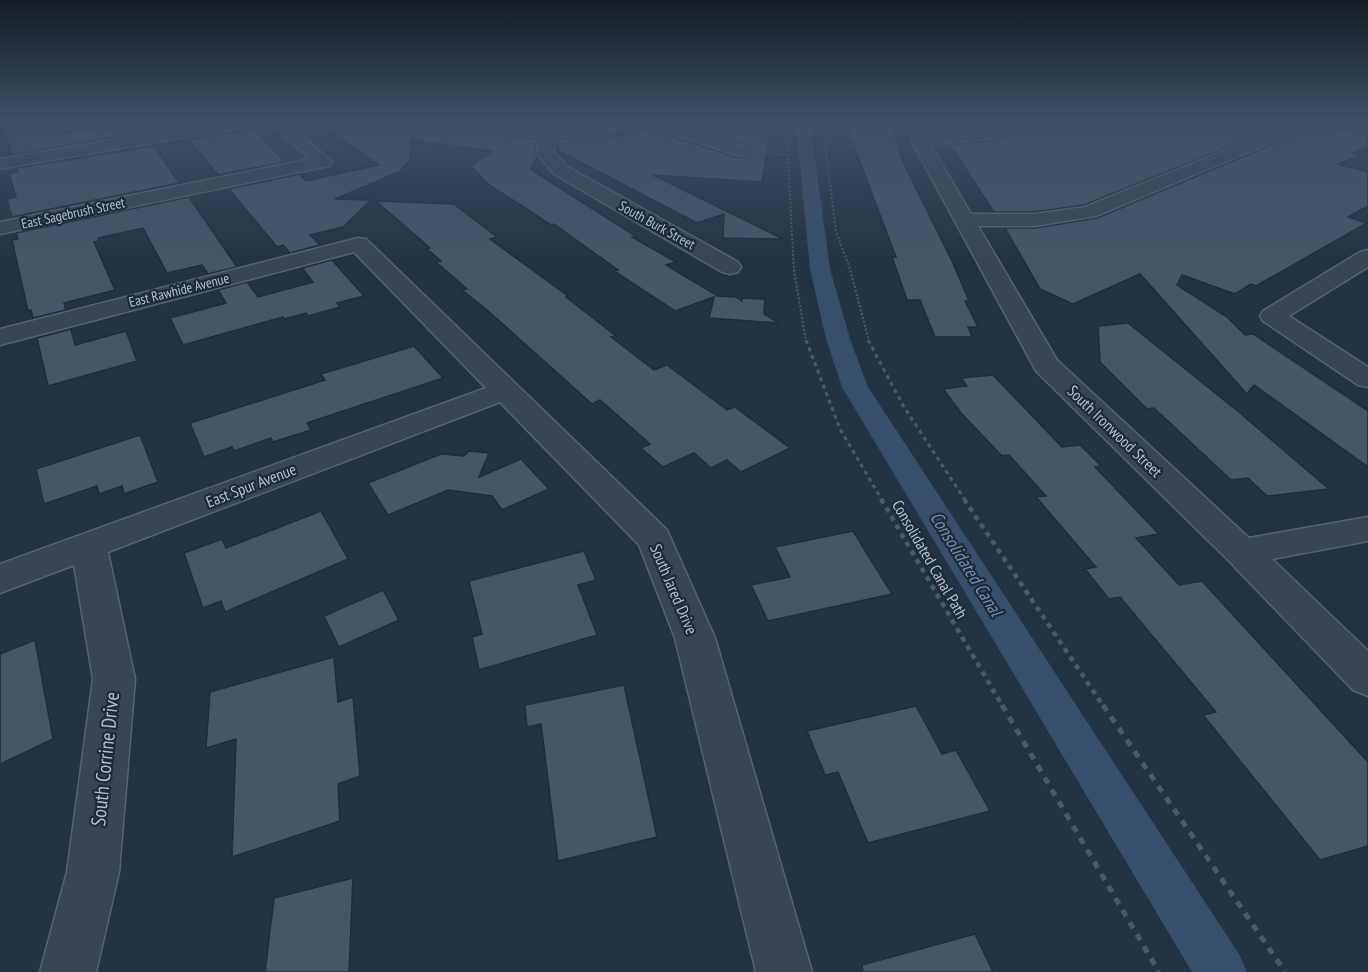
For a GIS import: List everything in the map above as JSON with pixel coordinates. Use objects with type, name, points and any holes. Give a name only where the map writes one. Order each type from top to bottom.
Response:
[{"type":"street","name":"East Sagebrush Street","points":[[0,228],[297,167]]},
{"type":"street","name":"South Burk Street","points":[[558,167],[730,267]]},
{"type":"street","name":"South Ironwood Street","points":[[935,167],[1046,365],[1242,552],[1368,678]]},
{"type":"street","points":[[965,220],[1035,220],[1089,212],[1197,167]]},
{"type":"street","name":"East Rawhide Avenue","points":[[0,337],[358,244]]},
{"type":"street","name":"South Jared Drive","points":[[358,244],[502,391],[654,539],[695,638],[784,972]]},
{"type":"street","points":[[1368,257],[1272,316],[1368,379]]},
{"type":"street","name":"East Spur Avenue","points":[[0,579],[502,391]]},
{"type":"street","points":[[1242,552],[1368,529]]},
{"type":"street","name":"South Corrine Drive","points":[[68,972],[93,872],[114,679],[90,546]]},
{"type":"path","name":"Consolidated Canal Path","points":[[788,167],[794,271],[804,335],[840,429],[1159,972]]},
{"type":"path","points":[[828,167],[836,231],[850,269],[867,337],[904,407],[1001,555],[1286,972]]},
{"type":"building","points":[[168,167],[179,183],[12,217],[7,199],[16,197],[9,174],[18,172],[17,168]]},
{"type":"building","points":[[212,167],[257,167],[218,175]]},
{"type":"building","points":[[368,167],[404,167],[401,171],[335,199],[371,200],[343,227],[310,235],[320,245],[290,253],[283,245],[277,247],[229,189],[299,174],[306,181]]},
{"type":"building","points":[[472,167],[531,167],[530,169],[637,237],[632,237],[676,262],[666,265],[718,296],[716,296],[736,297],[742,301],[742,298],[765,299],[764,314],[779,323],[709,318],[714,297],[675,311],[614,271],[618,270],[554,224],[551,225],[488,184]]},
{"type":"building","points":[[590,167],[764,167],[762,182],[653,175],[783,239],[723,238],[724,214],[697,223]]},
{"type":"building","points":[[862,167],[906,167],[953,263],[969,301],[965,301],[978,327],[968,327],[972,337],[935,337],[920,300],[907,300],[892,257],[896,257]]},
{"type":"building","points":[[965,167],[1177,167],[1084,205],[1035,212],[994,212]]},
{"type":"building","points":[[1218,167],[1351,167],[1368,172],[1368,206],[1348,217],[1367,223],[1256,286],[1251,284],[1235,294],[1182,275],[1177,285],[1227,317],[1245,335],[1253,334],[1368,411],[1368,467],[1254,385],[1247,394],[1140,274],[1073,304],[1040,289],[1005,228],[1035,228],[1097,218]]},
{"type":"building","points":[[189,197],[237,267],[208,274],[202,265],[167,273],[143,228],[98,238],[99,241],[94,242],[115,290],[64,303],[66,310],[33,318],[31,310],[28,311],[12,240],[18,239],[16,233]]},
{"type":"building","points":[[376,201],[454,204],[497,237],[490,239],[568,296],[566,297],[616,336],[611,337],[654,370],[667,365],[727,410],[735,407],[790,448],[741,472],[727,460],[711,468],[694,453],[663,467],[641,448],[650,444],[600,400],[592,404],[462,290],[467,289],[436,262],[441,261],[427,249],[430,248]]},
{"type":"building","points":[[332,260],[364,296],[337,303],[340,307],[308,316],[306,313],[284,319],[283,317],[183,345],[170,318],[226,303],[218,290],[247,282],[258,297],[313,282],[302,268]]},
{"type":"building","points":[[1128,323],[1240,413],[1329,489],[1267,496],[1248,478],[1231,480],[1154,408],[1147,409],[1100,362],[1098,326]]},
{"type":"building","points":[[71,329],[75,345],[126,331],[137,361],[48,386],[37,338]]},
{"type":"building","points":[[414,346],[443,378],[307,423],[311,430],[273,442],[271,438],[234,451],[232,447],[204,457],[190,423],[325,380],[321,374]]},
{"type":"building","points":[[993,375],[1062,447],[1080,445],[1101,466],[1095,467],[1159,534],[1136,538],[1179,585],[1202,581],[1368,762],[1368,846],[1320,860],[1203,715],[1216,712],[1120,597],[1109,599],[1085,569],[1096,567],[1036,497],[1046,496],[1009,455],[1002,456],[962,414],[943,389],[967,386],[961,378]]},
{"type":"building","points":[[140,435],[158,482],[124,494],[122,486],[99,494],[97,486],[44,504],[36,469]]},
{"type":"building","points":[[469,451],[489,453],[479,477],[521,459],[549,489],[502,510],[492,496],[448,490],[388,515],[368,483],[441,454],[464,456]]},
{"type":"building","points":[[321,511],[348,559],[225,612],[221,601],[203,608],[184,553],[222,539],[226,548]]},
{"type":"building","points":[[853,531],[892,594],[768,621],[751,585],[790,577],[775,547]]},
{"type":"building","points":[[584,551],[596,580],[578,585],[597,635],[479,670],[472,637],[482,634],[469,581]]},
{"type":"building","points":[[383,590],[399,620],[339,647],[324,616]]},
{"type":"building","points":[[35,640],[53,739],[0,764],[0,654]]},
{"type":"building","points":[[334,657],[338,702],[353,697],[360,776],[338,784],[340,821],[232,857],[236,739],[206,748],[210,692]]},
{"type":"building","points":[[624,685],[657,837],[558,861],[541,724],[527,727],[525,705]]},
{"type":"building","points":[[916,706],[942,754],[956,750],[990,811],[868,843],[838,772],[825,775],[807,731]]},
{"type":"building","points":[[353,878],[349,972],[265,972],[274,898]]},
{"type":"building","points":[[975,934],[993,972],[863,972],[862,965]]},
{"type":"waterway","name":"Consolidated Canal","points":[[808,167],[820,269],[838,339],[855,387],[1221,972]]}]
